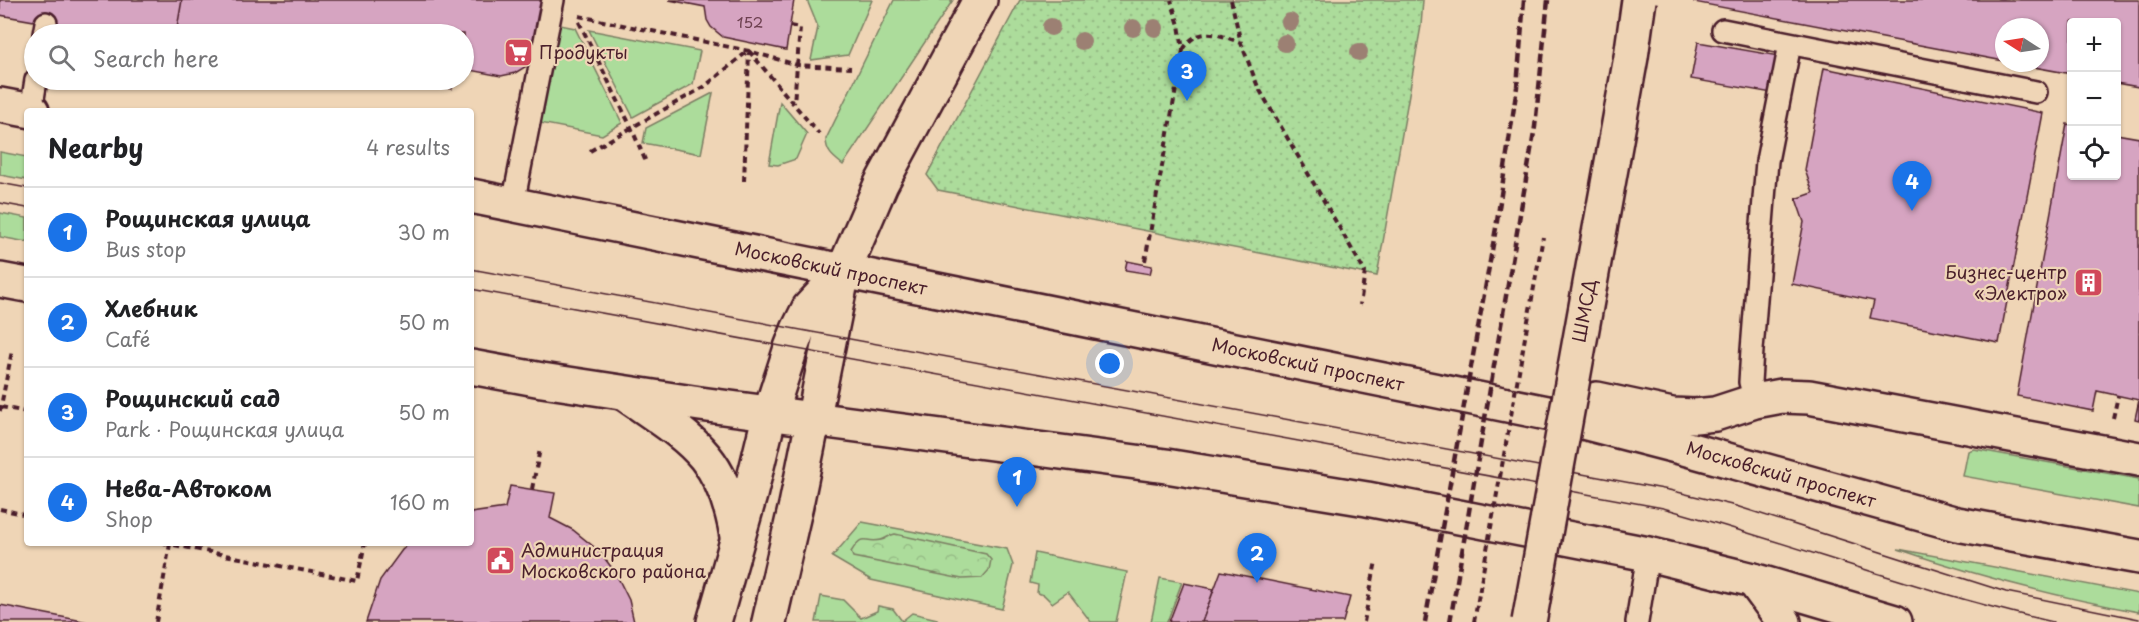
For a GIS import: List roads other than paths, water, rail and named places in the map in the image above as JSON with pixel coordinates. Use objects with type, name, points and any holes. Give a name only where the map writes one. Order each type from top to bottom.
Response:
[{"type":"main road","points":[[769,622],[791,528],[843,272],[880,184],[980,0]]},
{"type":"main road","name":"ШМСД","points":[[1517,622],[1602,153],[1625,0]]},
{"type":"main road","name":"ШМСД","points":[[1529,622],[1631,57],[1639,0]]},
{"type":"main road","points":[[0,105],[24,110]]},
{"type":"main road","name":"Московский проспект","points":[[474,197],[1552,414],[1957,524],[2139,557]]},
{"type":"main road","points":[[714,622],[770,413],[798,330],[809,308],[843,272]]},
{"type":"main road","points":[[0,280],[24,284]]},
{"type":"main road","points":[[474,368],[624,393],[1166,466],[1367,499],[1648,554],[1753,580],[1895,622]]},
{"type":"main road","points":[[624,393],[693,442],[713,465],[726,490],[738,538]]},
{"type":"main road","points":[[1552,414],[1597,399],[1672,414],[1695,416],[1715,414],[1755,401],[1782,396],[1809,397],[2139,459]]},
{"type":"main road","points":[[1753,580],[1784,622]]},
{"type":"lane","points":[[513,204],[554,0]]},
{"type":"lane","points":[[1723,30],[2036,92]]},
{"type":"lane","points":[[1755,401],[1750,382],[1767,161],[1790,44]]},
{"type":"lane","points":[[31,108],[34,90]]},
{"type":"lane","points":[[1637,622],[1648,554]]},
{"type":"tram line","points":[[0,183],[24,187]]},
{"type":"tram line","points":[[0,203],[24,207]]},
{"type":"tram line","points":[[474,270],[1669,490],[1736,506],[2006,592],[2139,619]]},
{"type":"tram line","points":[[474,290],[1663,508],[1955,597],[2053,622]]},
{"type":"railway","points":[[1425,622],[1496,228],[1517,87],[1524,0]]},
{"type":"railway","points":[[1450,622],[1535,127],[1548,0]]},
{"type":"place","name":"Продукты","points":[[518,53]]},
{"type":"place","name":"Рощинский сад","points":[[1187,101]]},
{"type":"place","name":"Нева-Автоком","points":[[1912,211]]},
{"type":"place","name":"Бизнес-центр «Электро»","points":[[2088,283]]},
{"type":"place","name":"Рощинская улица","points":[[1017,507]]},
{"type":"place","name":"Администрация Московского района","points":[[500,561]]},
{"type":"place","name":"Хлебник","points":[[1257,583]]}]
